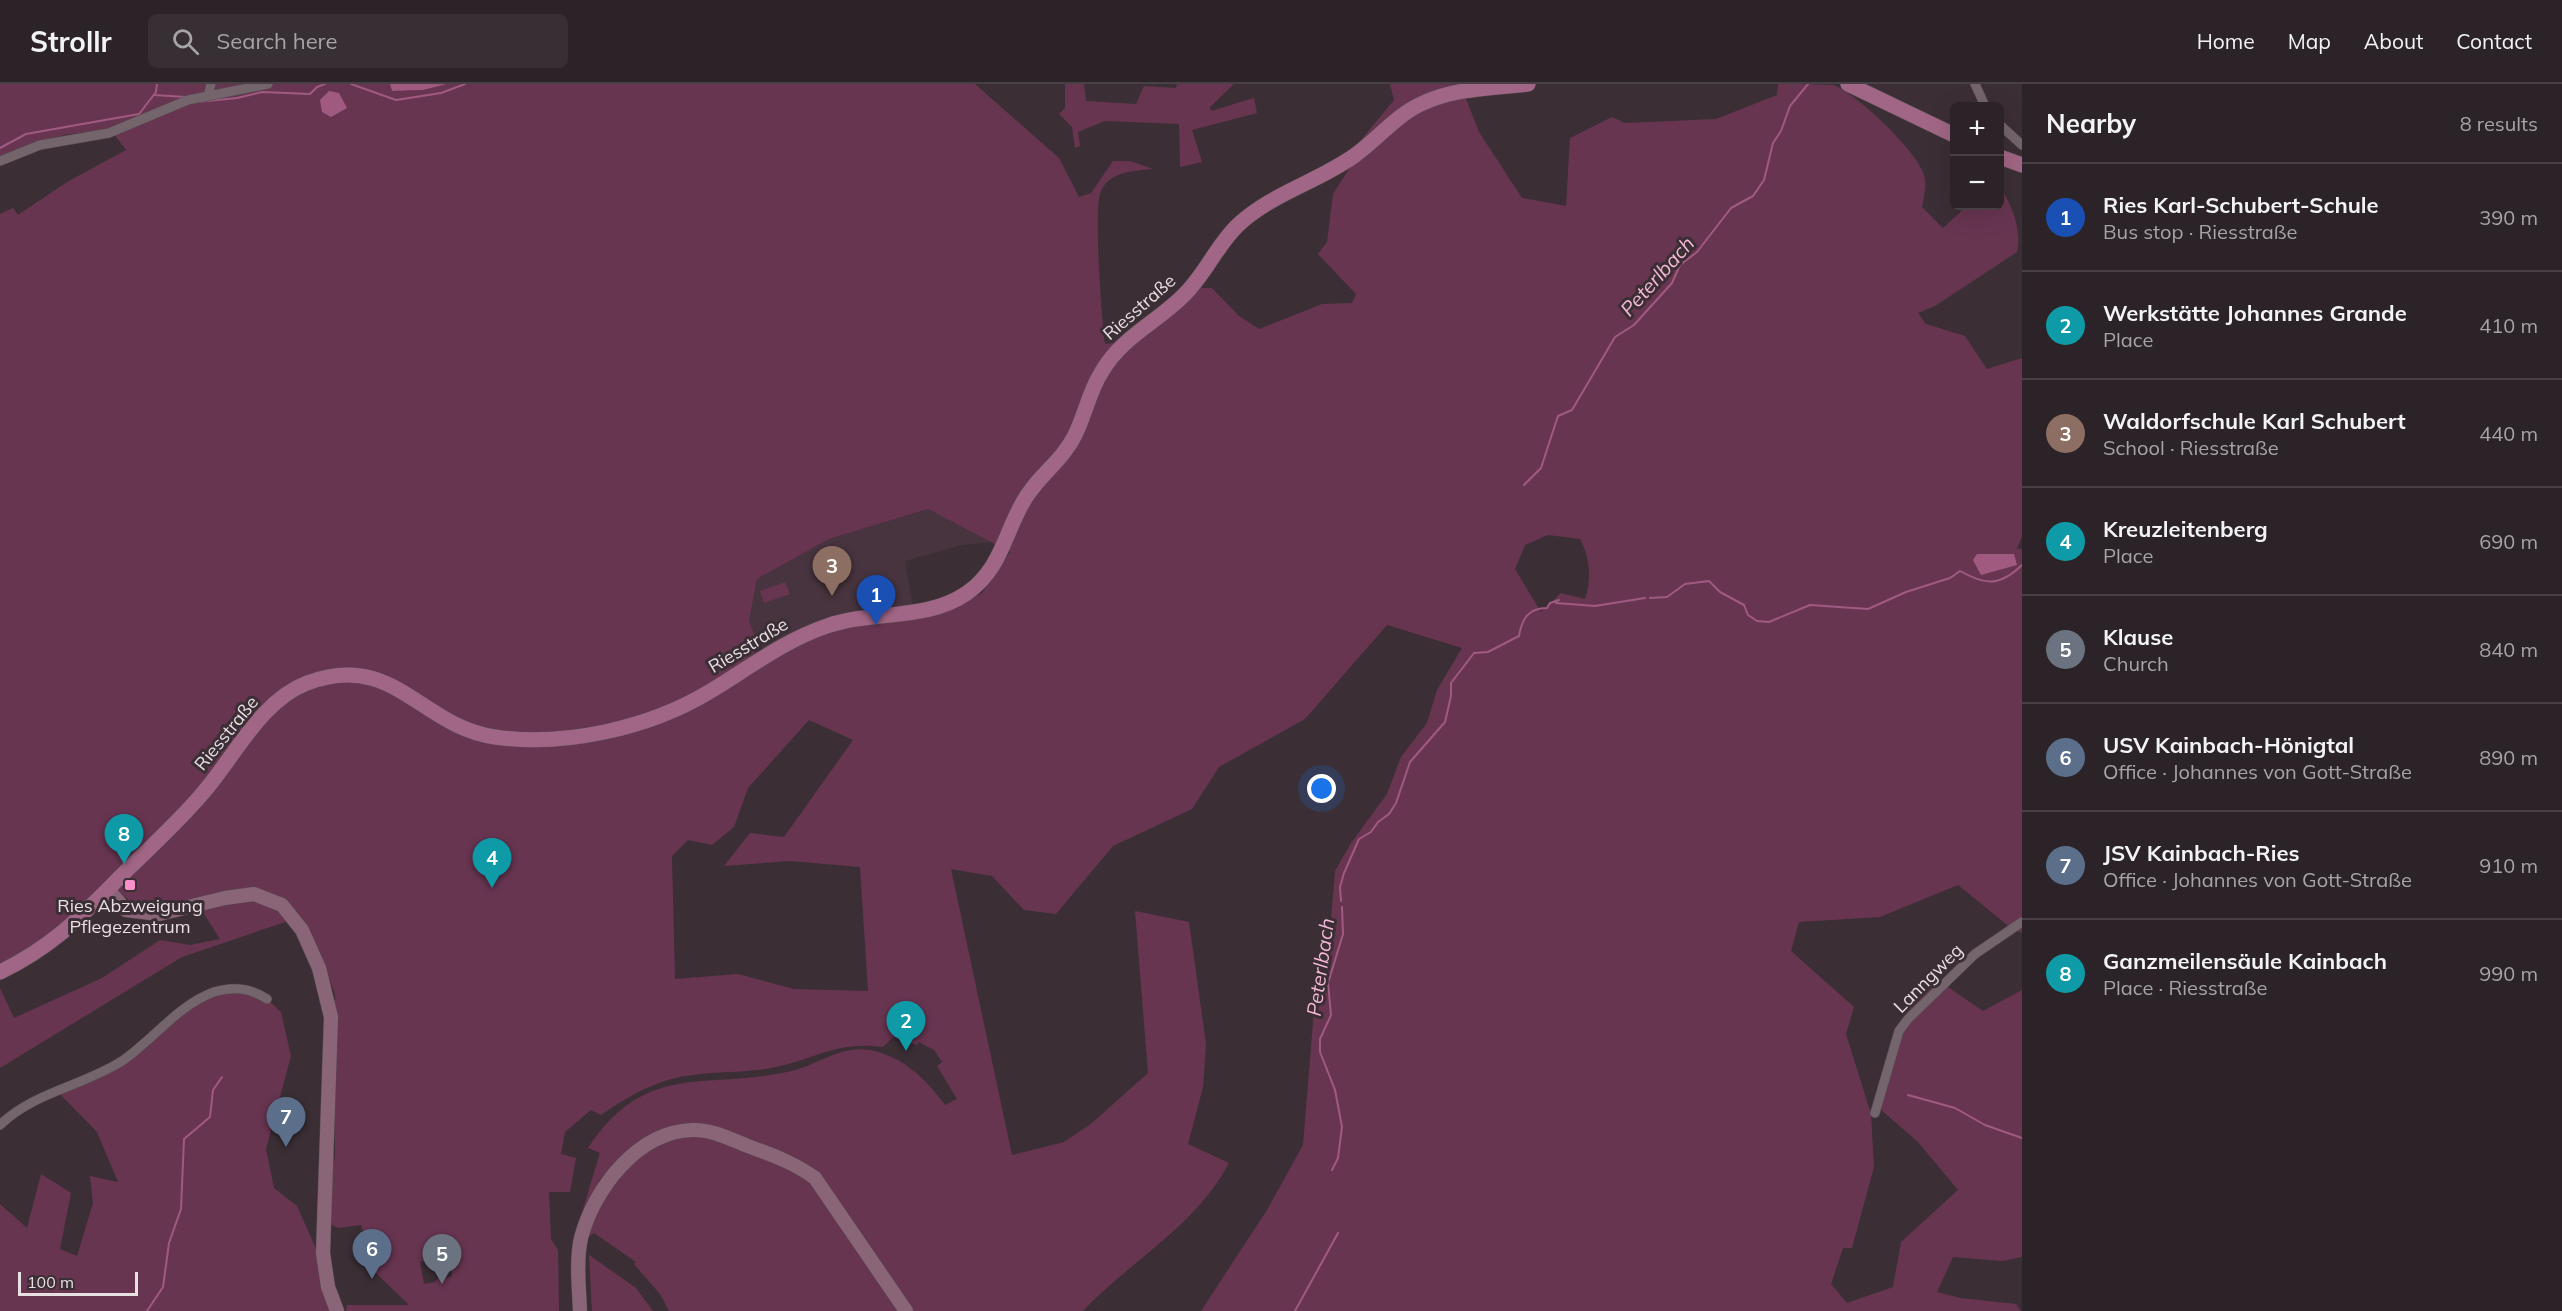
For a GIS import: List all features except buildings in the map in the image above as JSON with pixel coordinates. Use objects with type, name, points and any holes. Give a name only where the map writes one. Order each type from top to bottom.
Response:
[{"type":"main road","name":"Riesstraße","points":[[0,972],[40,952],[69,929],[203,794],[270,708],[286,694],[308,682],[334,676],[372,678],[397,687],[447,720],[468,730],[510,738],[569,737],[646,719],[682,705],[707,693],[772,650],[831,625],[876,615],[930,610],[959,598],[981,582],[996,563],[1030,489],[1065,451],[1075,435],[1103,368],[1138,331],[1184,296],[1238,225],[1270,202],[1353,157],[1420,104],[1456,93],[1505,85],[1528,84]]},
{"type":"main road","points":[[1848,84],[1950,133]]},
{"type":"main road","points":[[2004,158],[2022,165]]},
{"type":"street","points":[[208,96],[211,84]]},
{"type":"street","points":[[0,161],[48,143],[109,133],[170,106],[268,84]]},
{"type":"street","points":[[1976,84],[1983,102]]},
{"type":"street","points":[[2004,129],[2022,145]]},
{"type":"street","points":[[108,890],[126,910],[159,914],[225,898],[254,894],[282,905],[302,930],[319,968],[331,1017],[323,1253],[328,1287],[337,1311]]},
{"type":"street","name":"Lanngweg","points":[[1875,1113],[1899,1031],[1908,1019],[1975,954],[2022,922]]},
{"type":"street","points":[[0,1125],[43,1096],[119,1062],[198,1000],[225,990],[244,988],[267,999]]},
{"type":"street","points":[[580,1311],[581,1240],[586,1221],[605,1185],[631,1157],[650,1144],[670,1135],[692,1130],[718,1134],[792,1164],[815,1178],[906,1311]]},
{"type":"shaded area","points":[[0,84],[390,84],[392,91],[423,90],[447,84],[975,84],[1059,158],[1079,197],[1091,193],[1113,161],[1130,161],[1153,169],[1123,173],[1110,179],[1101,191],[1098,241],[1105,344],[1113,343],[1186,288],[1212,288],[1239,316],[1259,329],[1322,304],[1352,303],[1356,294],[1318,254],[1327,242],[1333,194],[1349,169],[1352,151],[1394,100],[1390,84],[1471,84],[1461,86],[1479,132],[1522,198],[1566,206],[1570,138],[1612,117],[1625,123],[1716,119],[1777,95],[1778,84],[1833,85],[1843,90],[1870,110],[1910,152],[1924,175],[1922,207],[1943,228],[1963,210],[2004,210],[2004,194],[2017,227],[2017,252],[1935,306],[1918,313],[1926,324],[1965,336],[1987,369],[2022,358],[2022,536],[2017,549],[2022,549],[2022,933],[2011,928],[1958,885],[1880,917],[1799,922],[1791,951],[1854,1007],[1846,1034],[1871,1114],[1874,1167],[1852,1248],[1843,1248],[1831,1284],[1847,1303],[1893,1287],[1901,1242],[1958,1190],[1918,1142],[1880,1109],[1908,1008],[1939,981],[1983,1011],[2022,990],[2022,1257],[2002,1261],[1953,1257],[1937,1292],[1960,1298],[2016,1304],[2021,1311],[1201,1311],[1267,1210],[1303,1145],[1316,986],[1329,942],[1335,871],[1351,843],[1387,794],[1401,757],[1427,723],[1437,690],[1462,648],[1387,625],[1305,719],[1219,767],[1192,809],[1113,846],[1056,914],[1024,910],[992,876],[951,869],[1012,1155],[1064,1142],[1092,1123],[1148,1073],[1135,911],[1189,922],[1206,1044],[1203,1087],[1188,1144],[1229,1163],[1215,1186],[1180,1225],[1083,1311],[669,1311],[660,1294],[634,1264],[636,1262],[594,1233],[590,1236],[587,1233],[599,1204],[619,1174],[643,1155],[667,1141],[698,1134],[765,1156],[818,1183],[820,1173],[793,1157],[719,1127],[696,1124],[647,1138],[618,1159],[599,1181],[579,1222],[600,1153],[588,1148],[610,1120],[633,1101],[656,1090],[680,1084],[791,1071],[839,1053],[859,1049],[882,1053],[904,1064],[930,1086],[945,1105],[957,1099],[937,1066],[942,1062],[934,1050],[919,1042],[917,1045],[893,1037],[883,1047],[837,1049],[771,1068],[703,1074],[668,1080],[622,1101],[601,1115],[591,1110],[565,1132],[561,1154],[576,1158],[570,1192],[549,1192],[551,1239],[558,1250],[559,1311],[346,1311],[347,1305],[409,1305],[376,1273],[361,1225],[338,1228],[325,1221],[328,1126],[335,1161],[335,994],[319,950],[297,911],[294,919],[182,957],[0,1068],[0,988],[14,1018],[102,978],[160,940],[190,945],[220,939],[201,909],[138,908],[106,881],[48,940],[0,966],[0,214],[13,208],[18,215],[67,182],[126,150],[110,129],[64,135],[0,156]],"holes":[[[928,509],[1010,552],[982,593],[950,610],[812,631],[715,687],[760,648],[749,621],[757,579],[829,539]],[[1548,535],[1580,539],[1586,553],[1589,583],[1585,599],[1561,593],[1541,612],[1515,569],[1525,545]],[[809,720],[853,740],[784,837],[750,833],[724,866],[790,861],[860,867],[868,991],[794,989],[738,974],[675,979],[672,856],[688,840],[712,845],[734,827],[748,788]],[[449,1259],[452,1276],[444,1279],[438,1278],[435,1282],[424,1284],[420,1262]]]},
{"type":"shaded area","points":[[390,84],[447,84],[423,90],[392,91]]},
{"type":"shaded area","points":[[1065,84],[1084,84],[1086,101],[1136,104],[1144,86],[1176,88],[1177,84],[1234,84],[1210,107],[1211,111],[1254,98],[1257,113],[1192,130],[1202,162],[1180,167],[1179,124],[1105,121],[1078,132],[1080,146],[1075,148],[1072,127],[1059,114],[1065,108]]},
{"type":"shaded area","points":[[329,91],[339,93],[347,108],[331,117],[322,112],[320,100]]},
{"type":"shaded area","points":[[928,509],[991,542],[962,545],[905,561],[914,612],[772,650],[760,648],[749,621],[757,579],[829,539]]},
{"type":"shaded area","points":[[1977,554],[2014,554],[2017,565],[1981,575],[1973,560]]},
{"type":"shaded area","points":[[785,582],[790,594],[764,603],[760,591]]},
{"type":"shaded area","points":[[225,990],[267,999],[281,1012],[291,1056],[266,1149],[274,1188],[297,1206],[317,1251],[333,1311],[0,1311],[0,1204],[27,1228],[41,1174],[71,1193],[60,1249],[77,1256],[93,1203],[90,1176],[118,1182],[97,1132],[56,1090],[104,1071],[185,1009]]},
{"type":"shaded area","points":[[589,1255],[636,1288],[653,1311],[592,1311]]},
{"type":"waterway","points":[[0,148],[26,134],[139,114],[156,92],[157,84]]},
{"type":"waterway","points":[[197,102],[237,98],[262,92],[310,94],[317,87],[325,84]]},
{"type":"waterway","points":[[351,84],[396,100],[441,93],[465,84]]},
{"type":"waterway","name":"Peterlbach","points":[[1524,485],[1541,468],[1558,416],[1572,410],[1615,337],[1634,325],[1672,283],[1680,265],[1697,252],[1731,208],[1753,196],[1764,180],[1773,143],[1781,131],[1790,106],[1808,84]]},
{"type":"waterway","points":[[154,95],[185,97]]},
{"type":"waterway","points":[[1650,598],[1667,597],[1685,584],[1709,581],[1720,592],[1744,605],[1748,615],[1757,621],[1769,622],[1810,605],[1868,609],[1906,592],[1950,578],[1960,571],[1977,579],[1992,582],[2006,577],[2022,565]]},
{"type":"waterway","points":[[1556,603],[1595,606],[1645,598]]},
{"type":"waterway","name":"Peterlbach","points":[[1341,901],[1340,887],[1344,873],[1359,839],[1371,832],[1378,822],[1389,814],[1396,803],[1410,762],[1445,722],[1451,696],[1451,683],[1474,653],[1488,652],[1519,636],[1522,624],[1531,612],[1547,608],[1550,603],[1559,600]]},
{"type":"waterway","name":"Peterlbach","points":[[1332,1170],[1338,1158],[1342,1127],[1335,1090],[1320,1052],[1320,1039],[1331,1015],[1328,983],[1343,934],[1342,907]]},
{"type":"waterway","points":[[147,1311],[163,1287],[169,1243],[181,1209],[184,1139],[210,1117],[213,1090],[222,1077]]},
{"type":"waterway","points":[[1908,1095],[1955,1108],[1985,1125],[2022,1138]]},
{"type":"waterway","points":[[1295,1311],[1338,1233]]},
{"type":"place","name":"Waldorfschule Karl Schubert","points":[[832,596]]},
{"type":"place","name":"Ries Karl-Schubert-Schule","points":[[876,625]]},
{"type":"place","name":"Ganzmeilensäule Kainbach","points":[[124,864]]},
{"type":"place","name":"Ries Abzweigung Pflegezentrum","points":[[130,885]]},
{"type":"place","name":"Kreuzleitenberg","points":[[492,888]]},
{"type":"place","name":"Werkstätte Johannes Grande","points":[[906,1051]]},
{"type":"place","name":"JSV Kainbach-Ries","points":[[286,1147]]},
{"type":"place","name":"USV Kainbach-Hönigtal","points":[[372,1279]]},
{"type":"place","name":"Klause","points":[[442,1284]]}]
